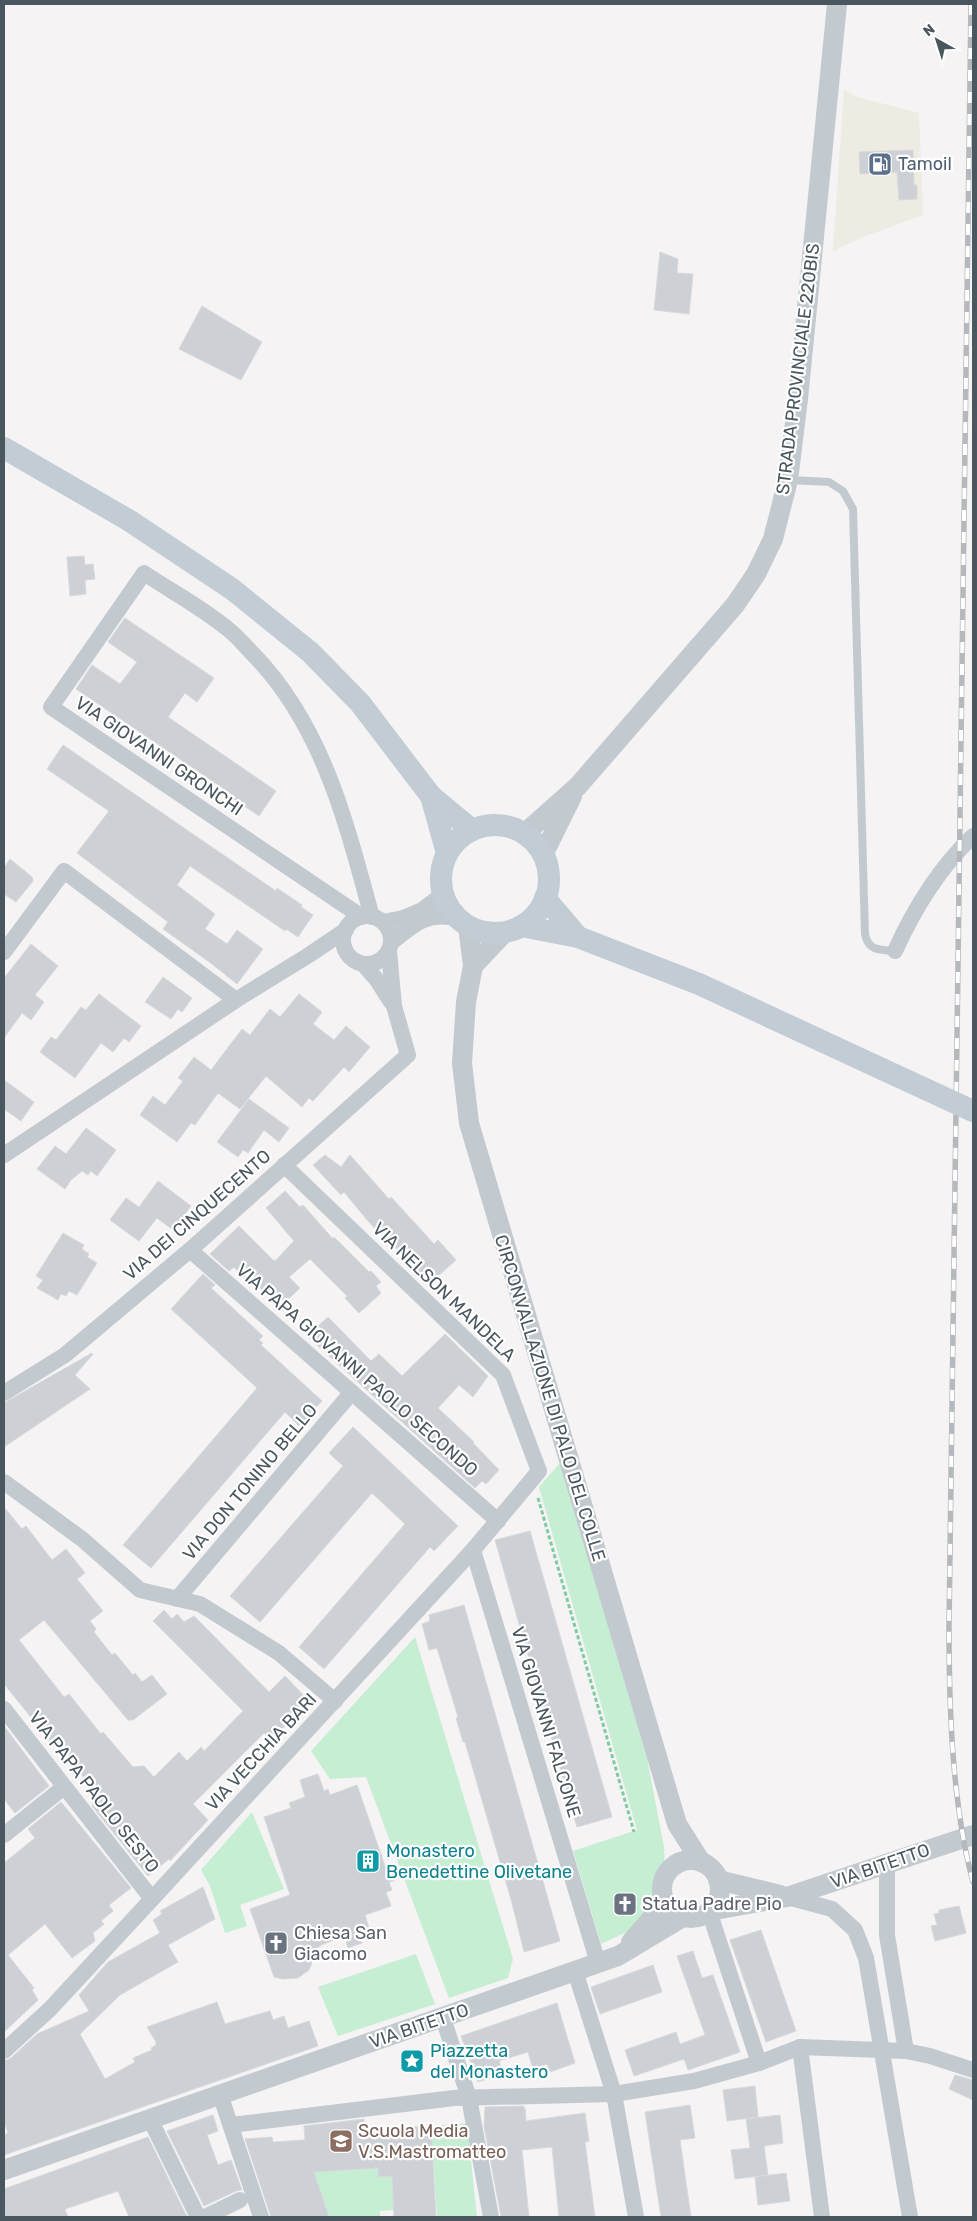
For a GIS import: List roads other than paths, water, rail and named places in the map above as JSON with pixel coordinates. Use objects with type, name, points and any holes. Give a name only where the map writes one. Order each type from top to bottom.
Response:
[{"type":"main road","points":[[4,448],[130,521],[232,589],[310,652],[360,704],[431,796],[472,830]]},
{"type":"main road","points":[[431,796],[448,853]]},
{"type":"main road","points":[[513,929],[536,914],[545,898],[549,884],[548,869],[543,855],[535,843],[524,834],[508,827],[490,826],[472,830],[458,840],[448,853],[442,873],[443,894],[452,912],[463,923],[491,933],[513,929],[578,936],[699,984],[973,1111]]},
{"type":"main road","points":[[545,898],[578,936]]},
{"type":"street","name":"STRADA PROVINCIALE 220BIS","points":[[578,786],[735,605],[756,574],[773,538],[788,480],[798,399],[837,4]]},
{"type":"street","name":"VIA GIOVANNI GRONCHI","points":[[372,918],[334,786],[320,752],[289,697],[230,630],[144,573],[52,707],[372,918],[391,935],[390,947],[394,1006]]},
{"type":"street","points":[[524,834],[578,786]]},
{"type":"street","points":[[543,855],[578,786]]},
{"type":"street","points":[[895,951],[935,879],[973,836]]},
{"type":"street","points":[[4,952],[64,871],[236,1000]]},
{"type":"street","points":[[4,1155],[236,1000],[309,955],[346,930],[353,921],[372,918],[403,918],[422,910],[443,894]]},
{"type":"street","points":[[309,955],[326,952],[356,960],[378,962],[408,929],[424,920],[444,915],[463,923],[473,966],[513,929]]},
{"type":"street","points":[[346,930],[343,943],[356,960],[377,980],[394,1006]]},
{"type":"street","name":"CIRCONVALLAZIONE DI PALO DEL COLLE","points":[[473,966],[466,1002],[462,1063],[468,1123],[677,1824]]},
{"type":"street","name":"VIA DEI CINQUECENTO","points":[[4,1393],[65,1355],[190,1250],[408,1055],[394,1006]]},
{"type":"street","name":"VIA NELSON MANDELA","points":[[284,1165],[503,1374],[536,1476]]},
{"type":"street","name":"VIA PAPA GIOVANNI PAOLO SECONDO","points":[[190,1250],[498,1521]]},
{"type":"street","name":"VIA DON TONINO BELLO","points":[[178,1599],[352,1392]]},
{"type":"street","name":"VIA VECCHIA BARI","points":[[4,2051],[50,2009],[152,1899],[473,1550],[536,1476]]},
{"type":"street","points":[[4,1482],[82,1539],[140,1590],[200,1604],[279,1653],[335,1701]]},
{"type":"street","name":"VIA GIOVANNI FALCONE","points":[[473,1550],[598,1963]]},
{"type":"street","name":"VIA PAPA PAOLO SESTO","points":[[4,1709],[152,1899]]},
{"type":"street","points":[[4,1835],[64,1787]]},
{"type":"street","points":[[677,1824],[701,1862],[713,1870],[718,1880],[719,1896],[709,1911],[701,1916],[683,1917],[674,1913],[666,1902],[662,1887],[664,1878],[674,1866],[687,1860],[701,1862]]},
{"type":"street","points":[[674,1866],[677,1824]]},
{"type":"street","name":"VIA BITETTO","points":[[709,1911],[787,1897],[973,1835]]},
{"type":"street","points":[[886,1864],[887,1935],[906,2051]]},
{"type":"street","points":[[718,1880],[832,1909],[855,1930],[866,1958],[910,2217]]},
{"type":"street","points":[[618,1956],[666,1902]]},
{"type":"street","points":[[709,1911],[759,2063]]},
{"type":"street","name":"VIA BITETTO","points":[[4,2170],[618,1956],[683,1917]]},
{"type":"street","points":[[574,1971],[614,2094],[636,2217]]},
{"type":"street","points":[[443,2018],[470,2098],[491,2217]]},
{"type":"street","points":[[231,2125],[470,2098],[614,2094],[694,2081],[759,2063],[800,2047],[906,2051],[930,2056],[973,2070]]},
{"type":"street","points":[[800,2047],[822,2217]]},
{"type":"street","points":[[220,2094],[261,2217]]},
{"type":"street","points":[[150,2118],[198,2217]]},
{"type":"street","points":[[205,2217],[240,2200]]},
{"type":"lane","points":[[788,480],[829,482],[843,491],[853,509],[865,934],[870,946],[875,949],[895,951]]},
{"type":"railway","points":[[971,4],[949,1627],[951,1723],[956,1788],[960,1821],[973,1882]]},
{"type":"place","name":"Tamoil","points":[[880,164]]},
{"type":"place","name":"Monastero Benedettine Olivetane","points":[[368,1861]]},
{"type":"place","name":"Statua Padre Pio","points":[[625,1904]]},
{"type":"place","name":"Chiesa San Giacomo","points":[[276,1943]]},
{"type":"place","name":"Piazzetta del Monastero","points":[[412,2061]]},
{"type":"place","name":"Scuola Media V.S.Mastromatteo","points":[[341,2141]]}]
